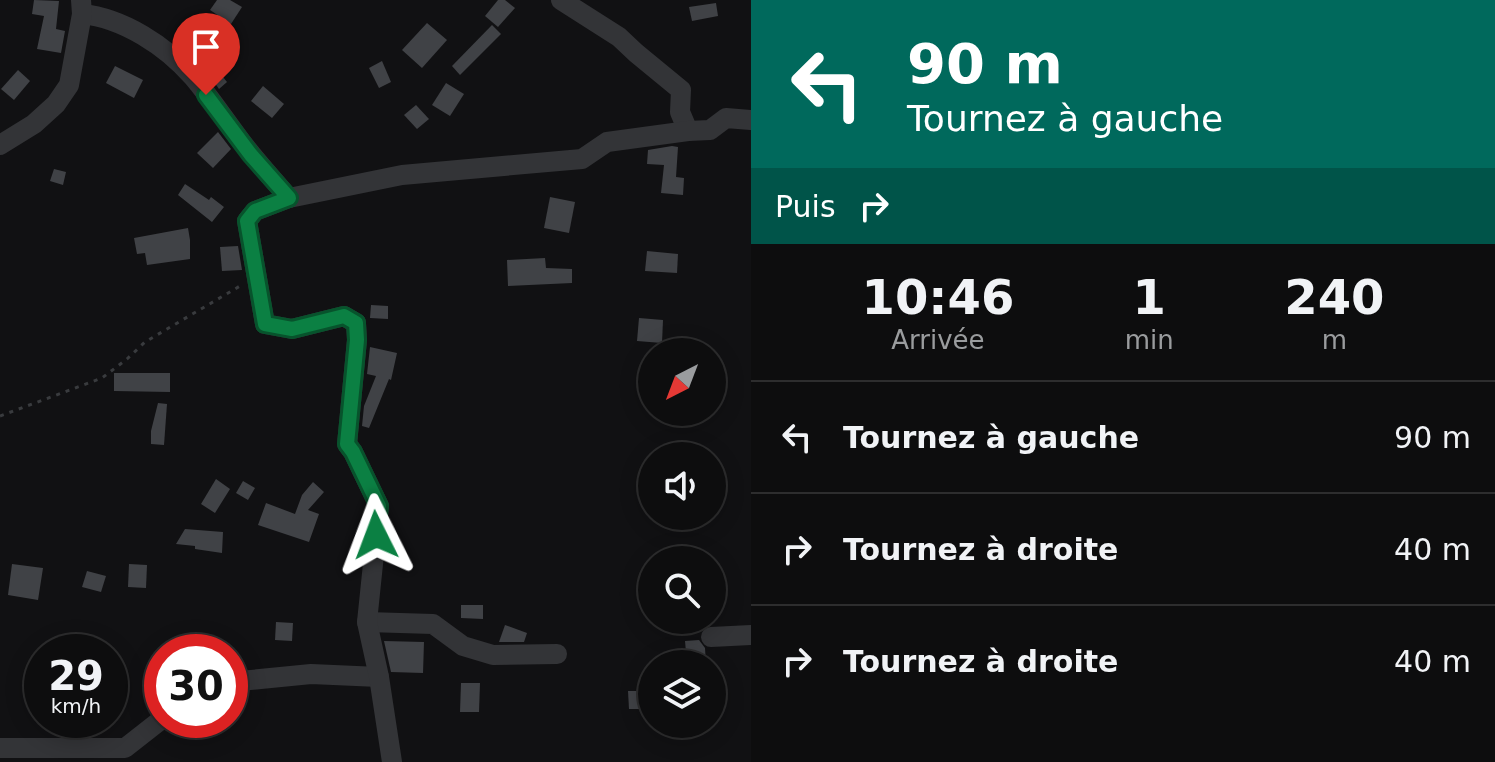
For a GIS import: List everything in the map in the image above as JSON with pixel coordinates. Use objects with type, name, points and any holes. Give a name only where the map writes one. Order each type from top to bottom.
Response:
[{"type":"street","points":[[561,0],[619,37],[681,90],[680,112],[688,131]]},
{"type":"street","points":[[0,145],[34,124],[56,104],[69,85],[81,7],[126,25],[171,55],[193,77],[251,155],[289,198]]},
{"type":"street","points":[[392,762],[367,622],[379,506],[347,444],[356,323],[344,316],[292,329],[265,324],[247,221],[255,211],[289,198],[402,175],[582,159],[607,142],[710,130],[726,118],[751,120]]},
{"type":"street","points":[[367,622],[433,624],[463,646],[493,655],[557,654]]},
{"type":"street","points":[[711,637],[751,635]]},
{"type":"street","points":[[248,680],[311,674],[379,677]]},
{"type":"street","points":[[0,748],[125,755],[144,737]]},
{"type":"path","points":[[0,416],[102,378],[145,342],[258,276]]},
{"type":"building","points":[[34,0],[59,1],[56,29],[65,31],[61,53],[37,49],[44,16],[32,14]]},
{"type":"building","points":[[217,0],[230,0],[242,7],[231,24],[210,10]]},
{"type":"building","points":[[498,0],[505,0],[515,8],[498,27],[485,16]]},
{"type":"building","points":[[716,3],[718,16],[692,21],[689,7]]},
{"type":"building","points":[[427,23],[447,40],[422,68],[402,50]]},
{"type":"building","points":[[492,25],[501,34],[460,75],[452,66]]},
{"type":"building","points":[[382,61],[391,82],[379,88],[369,68]]},
{"type":"building","points":[[115,66],[143,80],[134,98],[106,83]]},
{"type":"building","points":[[18,70],[30,81],[14,100],[1,89]]},
{"type":"building","points":[[219,72],[227,82],[219,89],[212,79]]},
{"type":"building","points":[[446,83],[464,94],[450,116],[432,105]]},
{"type":"building","points":[[263,86],[284,104],[272,118],[251,101]]},
{"type":"building","points":[[416,105],[429,119],[417,129],[404,115]]},
{"type":"building","points":[[218,132],[231,149],[213,168],[197,153]]},
{"type":"building","points":[[678,147],[676,177],[684,178],[683,195],[661,193],[664,165],[647,164],[648,150]]},
{"type":"building","points":[[54,169],[66,172],[63,185],[50,181]]},
{"type":"building","points":[[185,184],[224,207],[212,222],[178,195]]},
{"type":"building","points":[[550,197],[575,202],[569,233],[544,228]]},
{"type":"building","points":[[188,228],[190,259],[147,265],[145,253],[137,254],[134,238]]},
{"type":"building","points":[[238,246],[242,270],[222,271],[220,247]]},
{"type":"building","points":[[647,251],[678,254],[677,273],[645,271]]},
{"type":"building","points":[[545,258],[546,268],[572,269],[572,283],[508,286],[507,260]]},
{"type":"building","points":[[371,305],[388,306],[388,319],[370,318]]},
{"type":"building","points":[[639,318],[663,320],[662,338],[638,338],[637,341]]},
{"type":"building","points":[[370,347],[397,353],[391,380],[369,428],[362,426],[364,406],[376,376],[367,374]]},
{"type":"building","points":[[114,373],[170,373],[170,392],[114,391]]},
{"type":"building","points":[[158,403],[167,404],[164,445],[151,444]]},
{"type":"building","points":[[216,479],[230,489],[215,513],[201,504]]},
{"type":"building","points":[[243,481],[255,488],[248,500],[236,493]]},
{"type":"building","points":[[313,482],[324,492],[308,510],[319,514],[309,542],[258,525],[266,503],[295,514],[302,495]]},
{"type":"building","points":[[185,529],[223,532],[222,553],[176,544]]},
{"type":"building","points":[[12,564],[43,568],[38,600],[8,595]]},
{"type":"building","points":[[129,564],[147,565],[146,588],[128,587]]},
{"type":"building","points":[[87,571],[106,576],[101,592],[82,587]]},
{"type":"building","points":[[461,605],[483,605],[483,619],[461,618]]},
{"type":"building","points":[[276,622],[293,623],[292,641],[275,640]]},
{"type":"building","points":[[505,625],[527,633],[524,642],[499,642]]},
{"type":"building","points":[[699,640],[705,650],[686,650],[685,641]]},
{"type":"building","points":[[384,641],[424,642],[423,673],[391,672]]},
{"type":"building","points":[[461,683],[480,683],[479,712],[460,712]]},
{"type":"building","points":[[628,691],[638,691],[638,709],[629,709]]},
{"type":"route","points":[[206,95],[251,155],[289,198],[255,211],[247,221],[265,324],[292,329],[344,316],[356,323],[347,444],[379,506],[376,535]]}]
